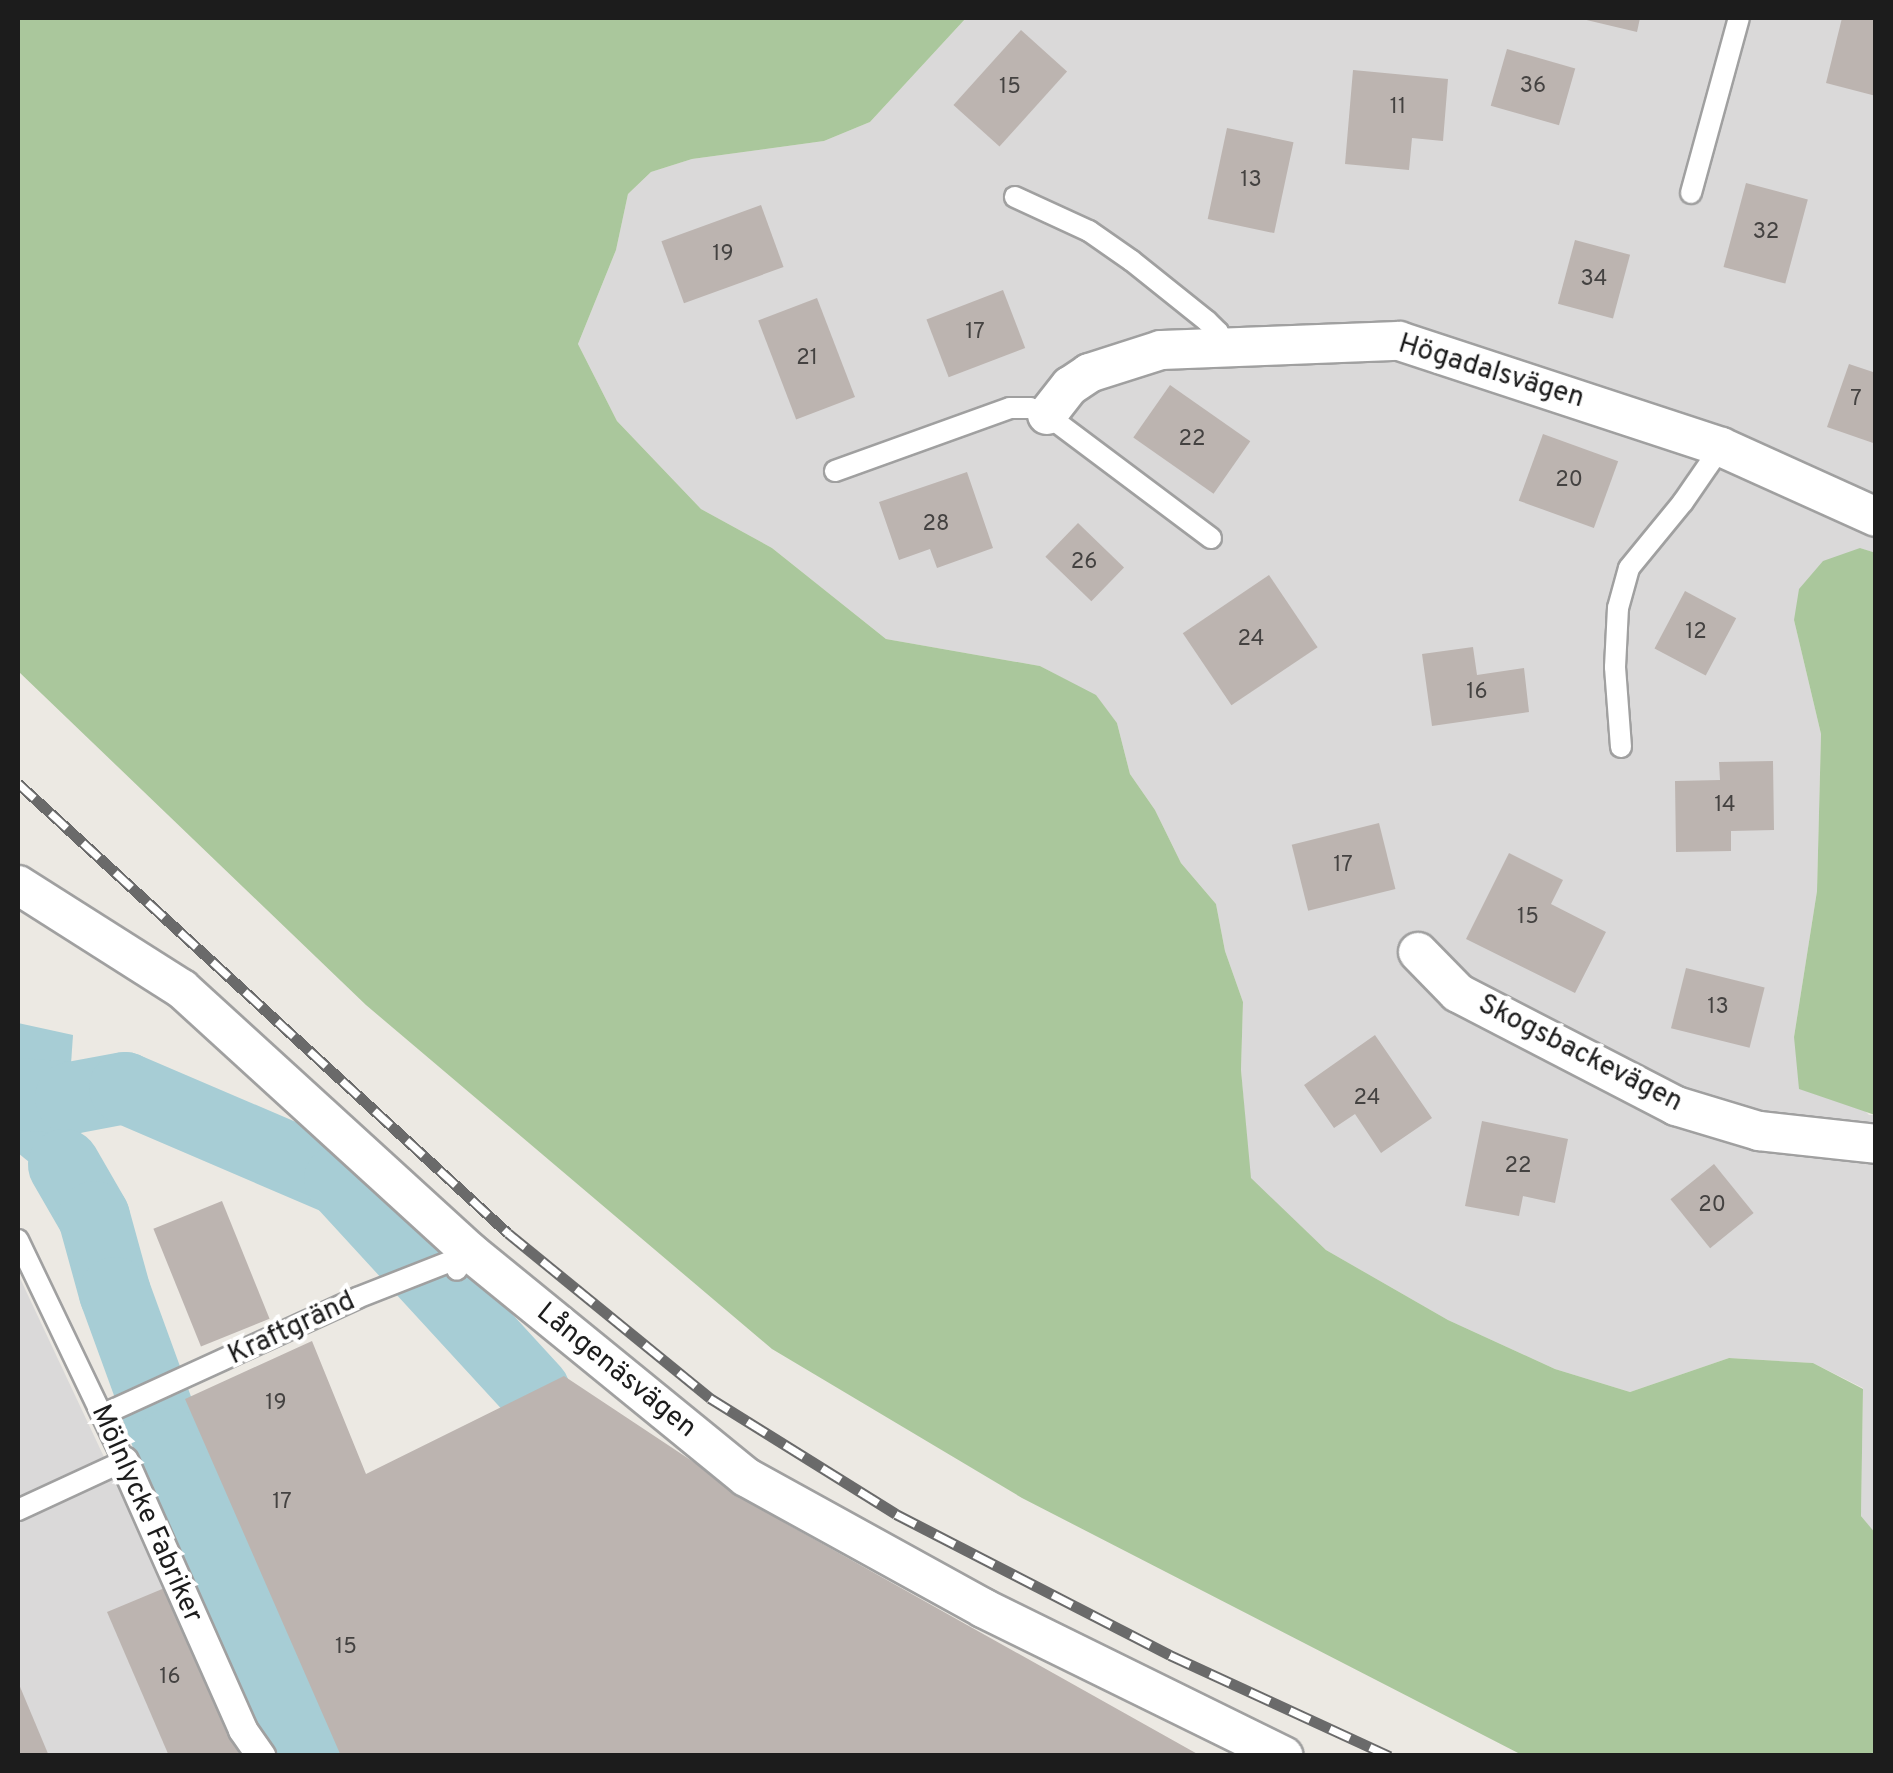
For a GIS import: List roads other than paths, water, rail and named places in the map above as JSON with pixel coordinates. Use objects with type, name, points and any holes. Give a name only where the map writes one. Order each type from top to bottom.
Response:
[{"type":"street","name":"Högadalsvägen","points":[[1047,415],[1070,386],[1115,362],[1161,350],[1399,340],[1720,447],[1876,518]]},
{"type":"street","name":"Långenäsvägen","points":[[18,884],[182,989],[455,1262],[746,1478],[983,1608],[1284,1756]]},
{"type":"street","name":"Skogsbackevägen","points":[[1418,952],[1458,993],[1676,1106],[1759,1131],[1876,1144]]},
{"type":"street","name":"Mölnlycke Fabriker","points":[[124,1461],[243,1730],[261,1756]]},
{"type":"lane","points":[[1691,194],[1739,18]]},
{"type":"lane","points":[[1015,198],[1089,231],[1132,261],[1207,321],[1218,332],[1222,346]]},
{"type":"lane","points":[[835,471],[1010,408],[1030,408],[1047,415],[1211,538]]},
{"type":"lane","points":[[1622,746],[1615,667],[1618,608],[1628,568],[1683,502],[1720,447]]},
{"type":"lane","name":"Mölnlycke Fabriker","points":[[18,1240],[124,1461]]},
{"type":"lane","name":"Kraftgränd","points":[[102,1415],[404,1280],[455,1262]]},
{"type":"lane","points":[[18,1510],[124,1461]]},
{"type":"water","points":[[18,1023],[73,1035],[64,1165],[50,1179],[18,1153]]},
{"type":"waterway","points":[[18,1094],[71,1098],[125,1088],[340,1180],[534,1391]]},
{"type":"waterway","points":[[64,1165],[94,1217],[115,1293],[170,1444],[310,1756]]},
{"type":"railway","points":[[18,783],[508,1233],[710,1398],[896,1514],[1170,1655],[1390,1756]]}]
